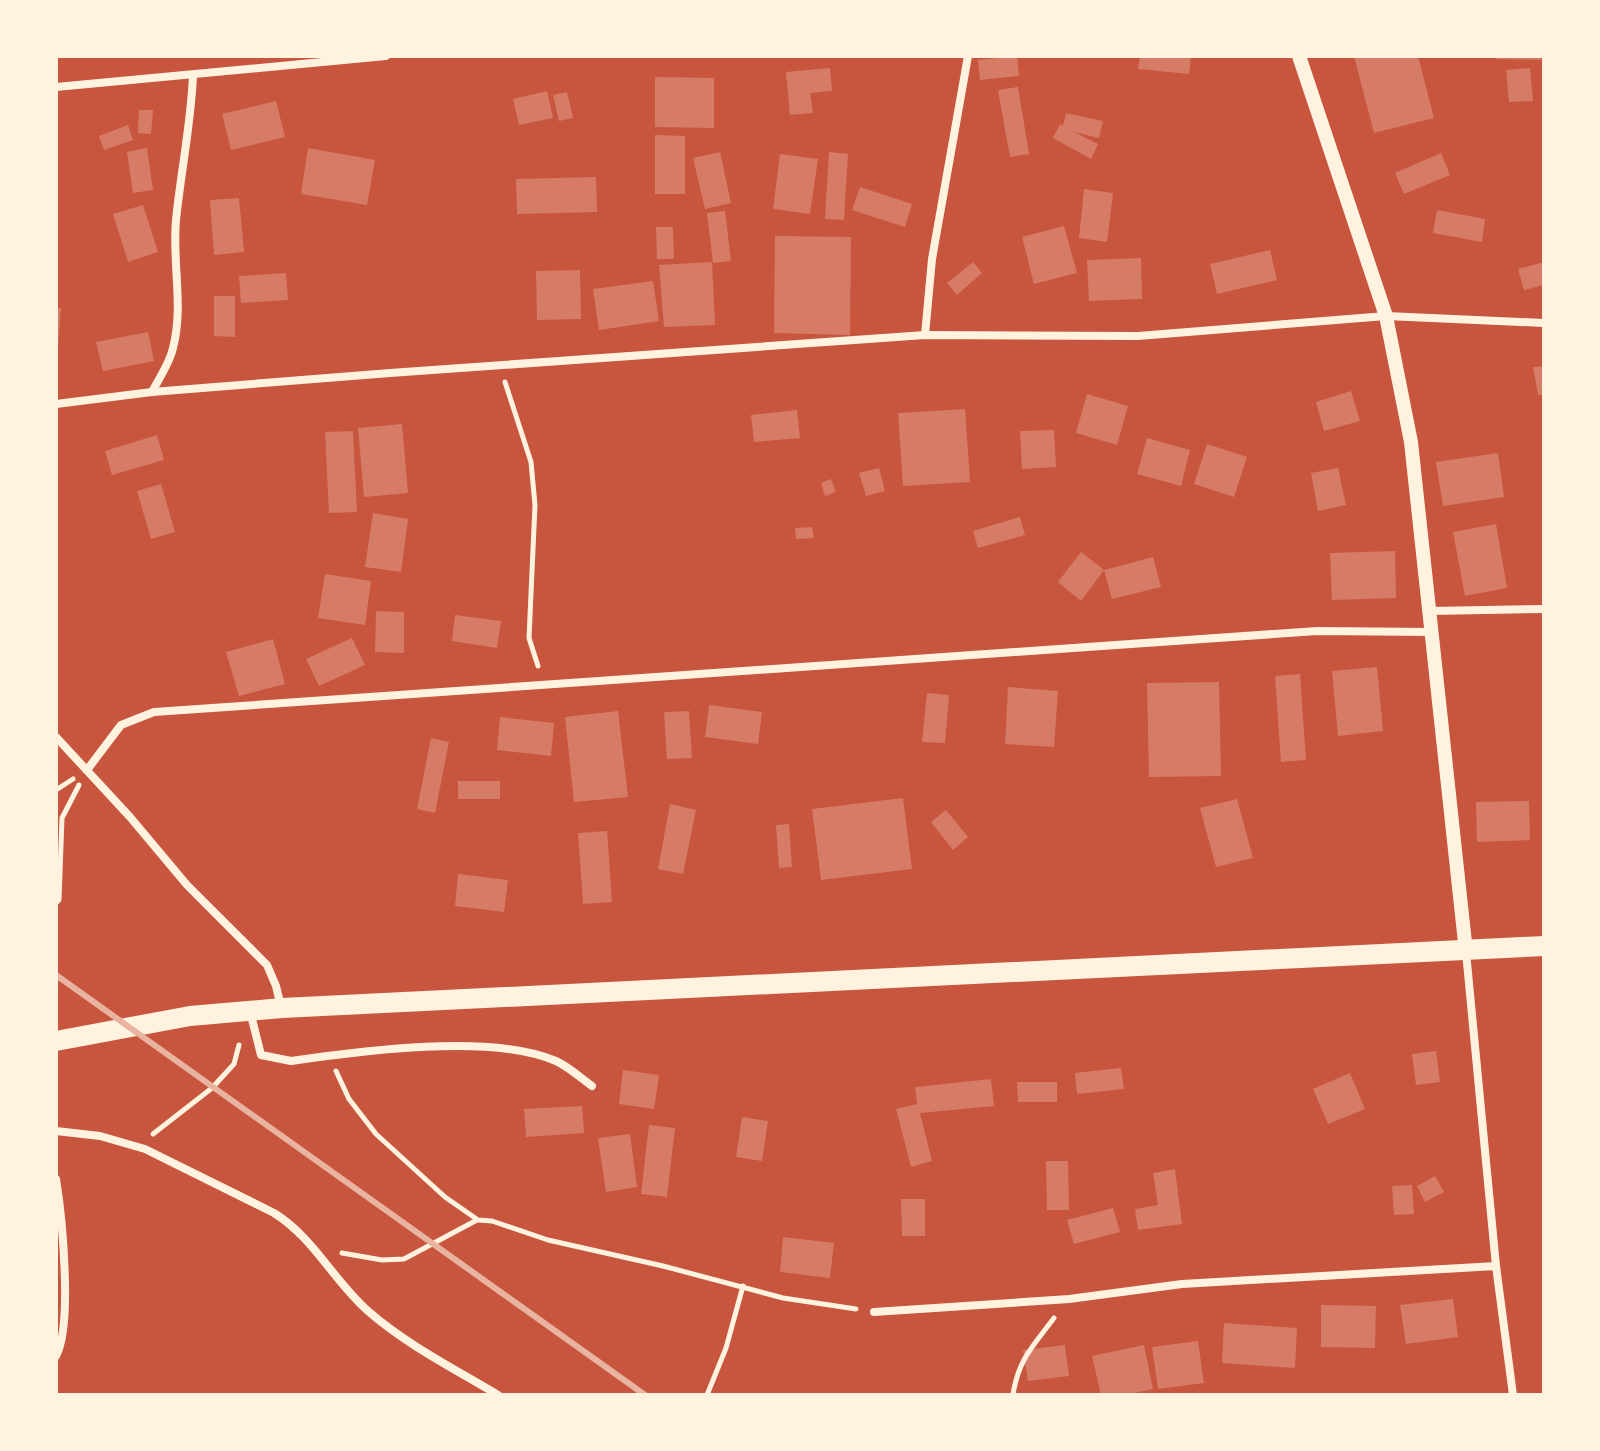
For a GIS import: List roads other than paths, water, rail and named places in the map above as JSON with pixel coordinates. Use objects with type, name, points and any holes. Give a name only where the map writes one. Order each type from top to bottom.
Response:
[{"type":"main road","points":[[56,1041],[190,1016],[250,1010],[1544,946]]},
{"type":"street","points":[[56,87],[386,56]]},
{"type":"street","points":[[925,335],[932,259],[968,56]]},
{"type":"street","points":[[1299,56],[1386,316],[1411,442],[1496,1266],[1513,1395]]},
{"type":"street","points":[[152,392],[173,350],[178,312],[176,224],[191,118],[193,75]]},
{"type":"street","points":[[56,404],[152,392],[925,335],[1138,336],[1386,316],[1544,323]]},
{"type":"street","points":[[1429,611],[1544,609]]},
{"type":"street","points":[[87,770],[121,725],[154,712],[1317,631],[1432,632]]},
{"type":"street","points":[[56,737],[196,896],[267,965],[282,1008]]},
{"type":"street","points":[[250,1010],[261,1055],[291,1061],[448,1046],[518,1049],[557,1062],[592,1086]]},
{"type":"street","points":[[56,1131],[100,1136],[137,1146],[274,1213],[308,1239],[342,1285],[367,1310],[409,1342],[498,1395]]},
{"type":"street","points":[[56,1179],[65,1256],[62,1329],[56,1356]]},
{"type":"street","points":[[874,1312],[1069,1299],[1197,1283],[1496,1266]]},
{"type":"railway","points":[[56,975],[645,1395]]}]
